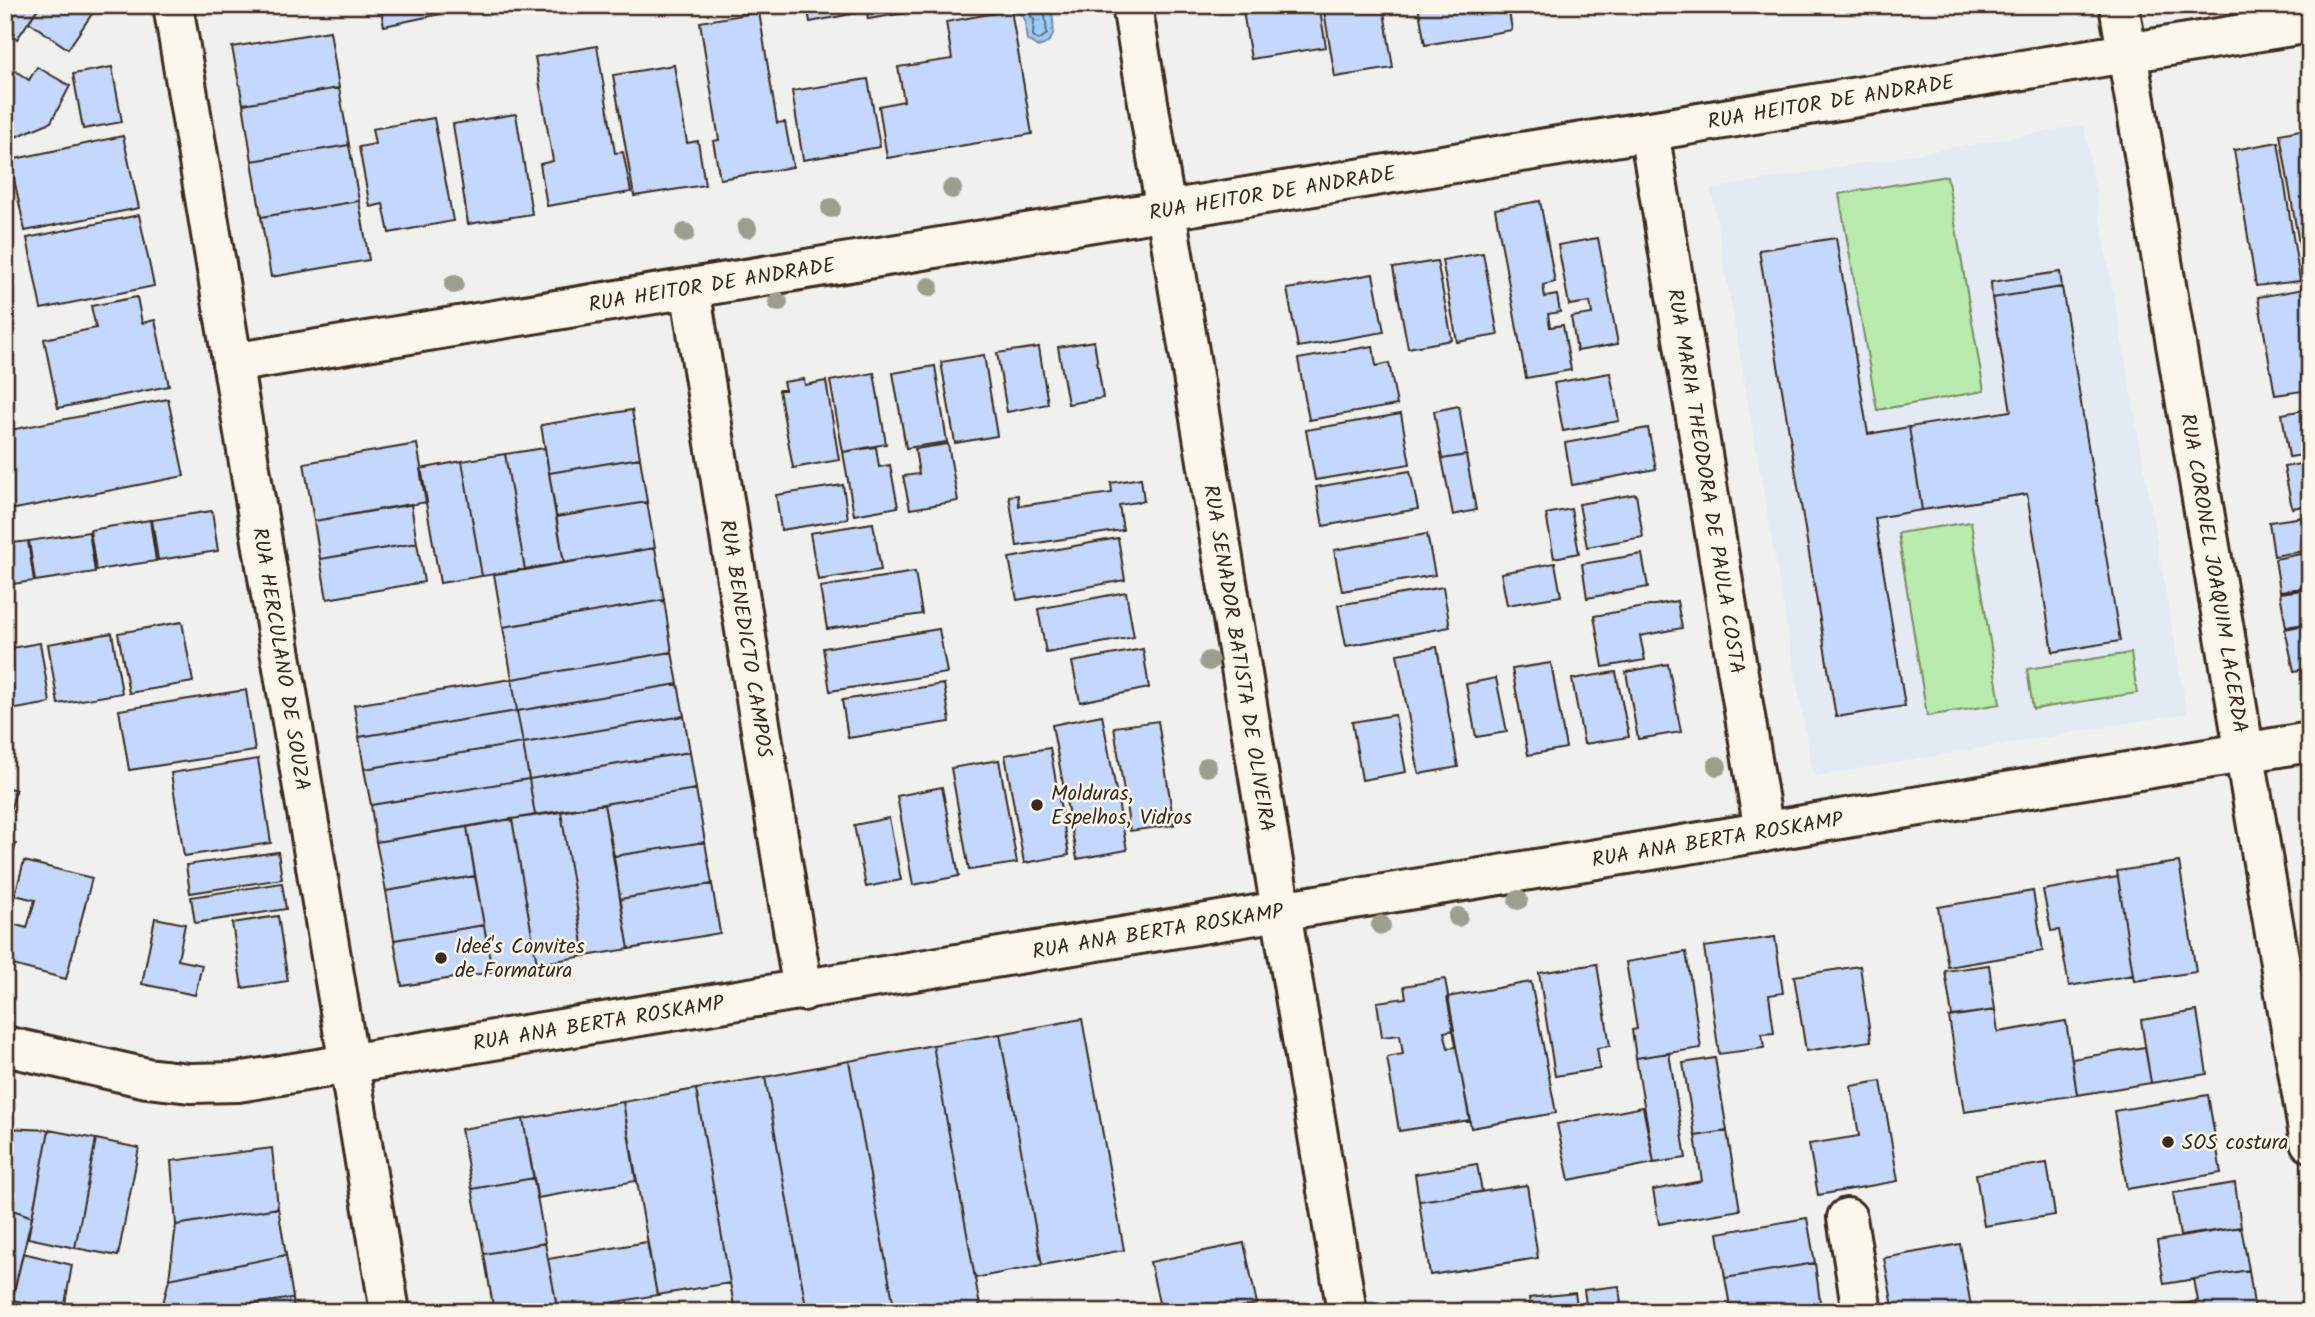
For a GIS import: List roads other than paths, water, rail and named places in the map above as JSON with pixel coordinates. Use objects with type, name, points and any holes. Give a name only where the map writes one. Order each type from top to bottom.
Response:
[{"type":"street","name":"RUA HERCULANO DE SOUZA","points":[[173,5],[390,1312]]},
{"type":"street","name":"RUA SENADOR BATISTA DE OLIVEIRA","points":[[1132,5],[1347,1312]]},
{"type":"street","name":"RUA CORONEL JOAQUIM LACERDA","points":[[2119,5],[2310,1142]]},
{"type":"street","name":"RUA HEITOR DE ANDRADE","points":[[232,363],[2310,23]]},
{"type":"street","name":"RUA MARIA THEODORA DE PAULA COSTA","points":[[1649,131],[1764,832]]},
{"type":"street","name":"RUA BENEDICTO CAMPOS","points":[[690,288],[803,991]]},
{"type":"street","name":"RUA ANA BERTA ROSKAMP","points":[[5,1046],[104,1070],[190,1083],[238,1082],[2310,742]]},
{"type":"street","points":[[1847,1218],[1863,1312]]},
{"type":"water","points":[[1010,5],[1051,5],[1054,25],[1050,40],[1038,47],[1027,40],[1025,20]]},
{"type":"place","name":"Molduras, Espelhos, Vidros","points":[[1037,805]]},
{"type":"place","name":"Ideé's Convites de Formatura","points":[[441,958]]},
{"type":"place","name":"SOS costura","points":[[2168,1142]]}]
